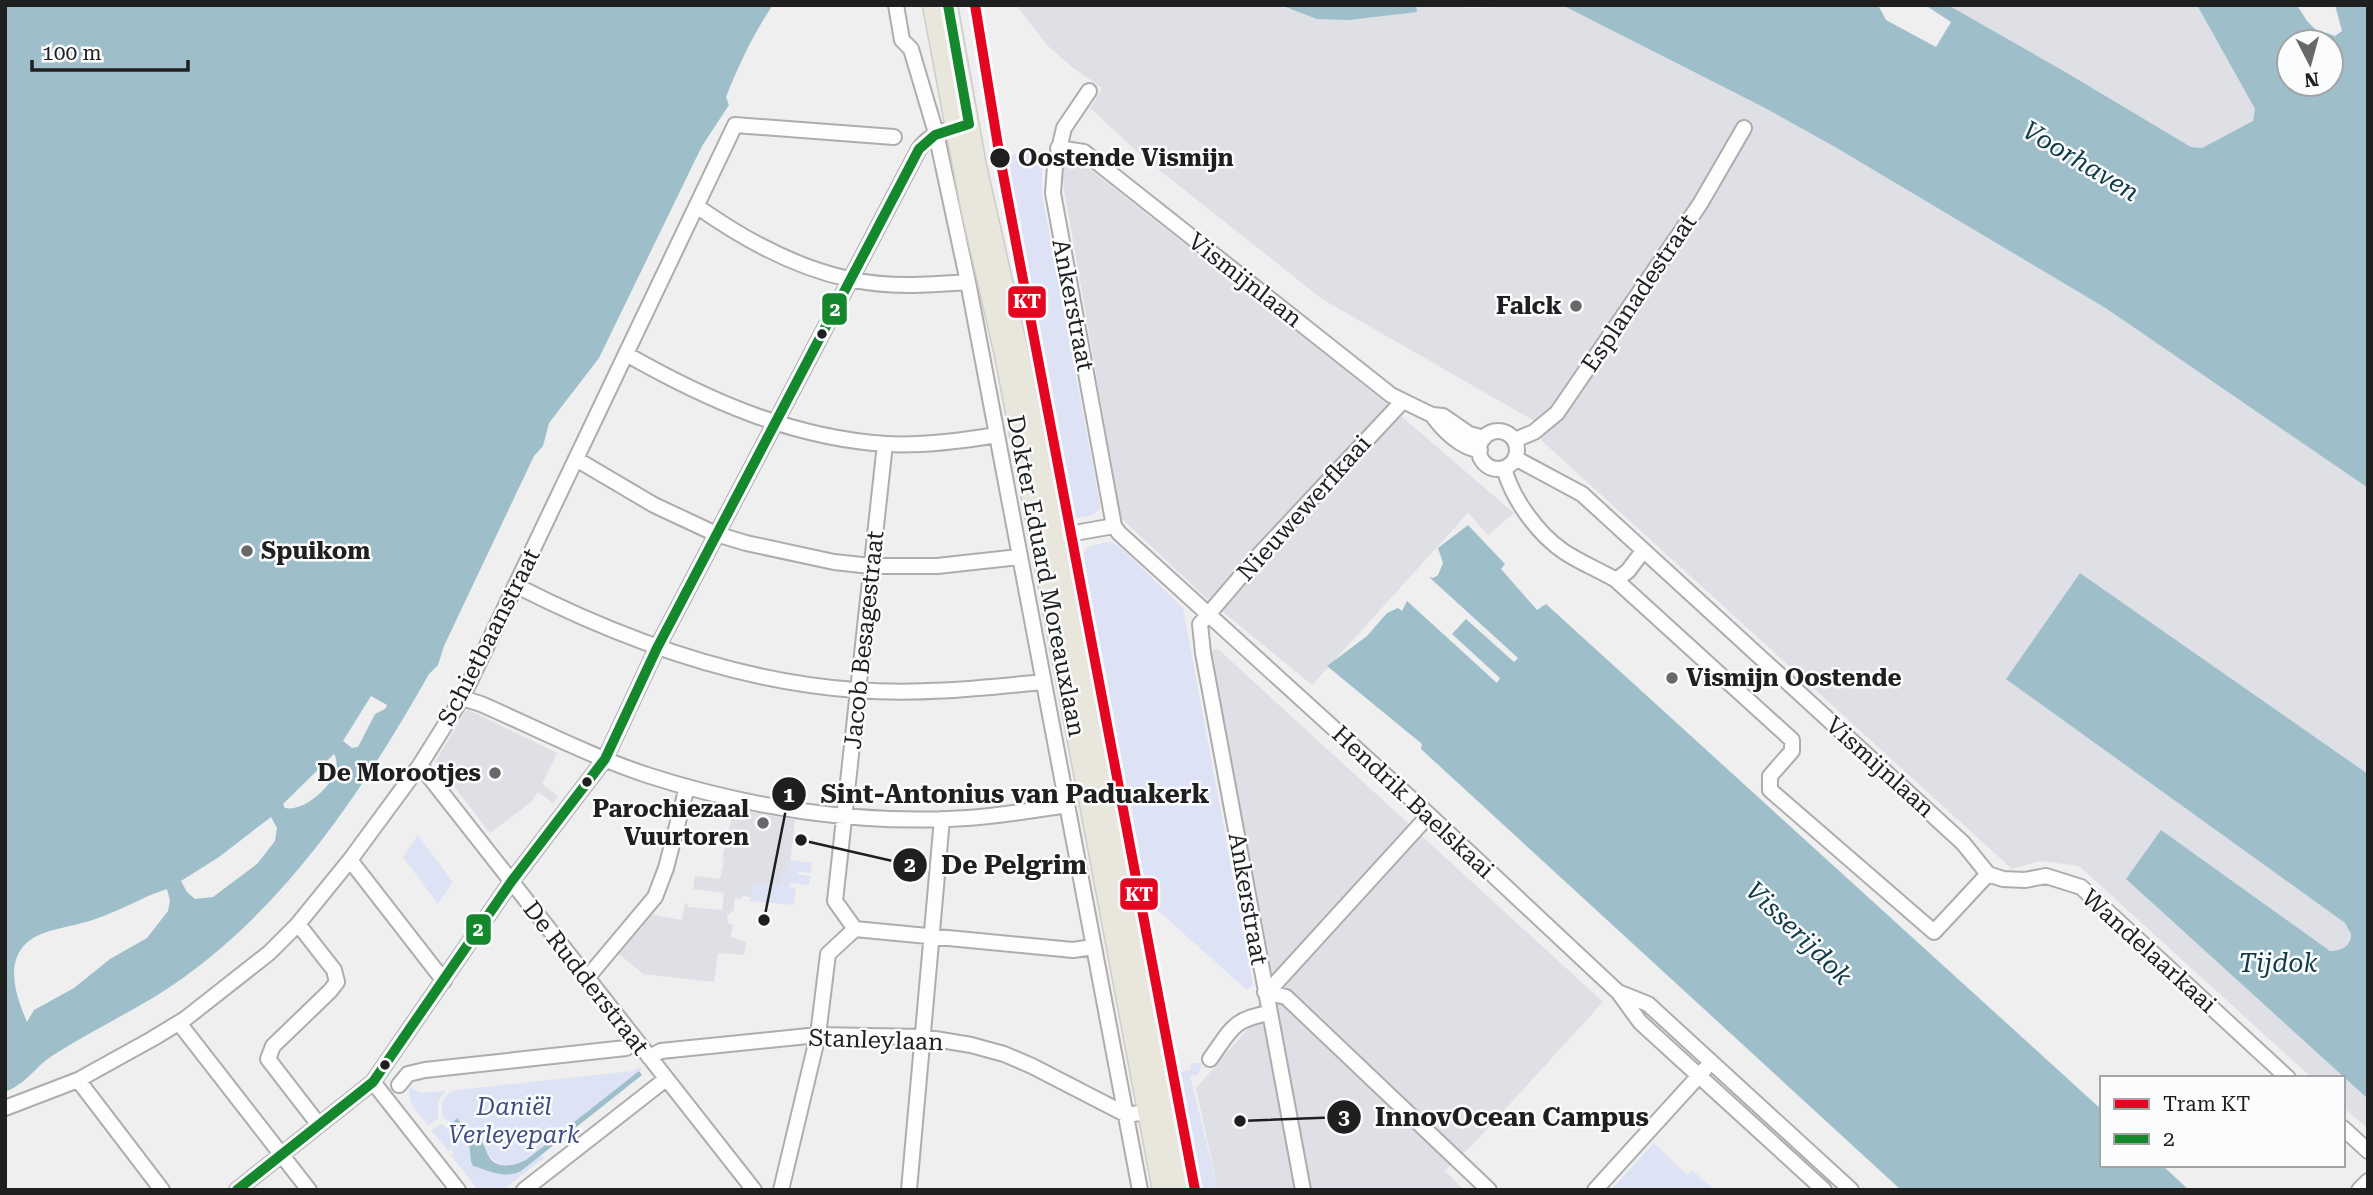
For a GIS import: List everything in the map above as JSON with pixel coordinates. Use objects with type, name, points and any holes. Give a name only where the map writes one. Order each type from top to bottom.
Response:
[{"type":"main road","name":"Dokter Eduard Moreauxlaan","points":[[932,5],[962,126]]},
{"type":"main road","name":"Dokter Eduard Moreauxlaan","points":[[948,5],[979,248],[1047,537],[1154,1101],[1178,1190]]},
{"type":"main road","name":"Dokter Eduard Moreauxlaan","points":[[1154,1101],[1162,1190]]},
{"type":"street","points":[[896,5],[902,40],[911,49],[936,133]]},
{"type":"street","name":"Ankerstraat","points":[[1089,91],[1064,128],[1053,179],[1054,202],[1114,526]]},
{"type":"street","name":"Schietbaanstraat","points":[[5,1108],[78,1080],[179,1023],[269,953],[298,923],[350,860],[420,765],[462,698],[736,125],[894,137]]},
{"type":"street","points":[[237,1190],[373,1082],[511,882],[605,759],[657,648],[919,149],[936,133],[962,126]]},
{"type":"street","name":"Esplanadestraat","points":[[1515,440],[1534,432],[1557,413],[1699,204],[1744,128]]},
{"type":"street","name":"Dokter Eduard Moreauxlaan","points":[[936,133],[968,282],[1140,1190]]},
{"type":"street","name":"Vismijnlaan","points":[[1058,148],[1084,152],[1380,387],[1402,402],[1432,415],[1442,428],[1474,450],[1482,444]]},
{"type":"street","points":[[698,207],[724,226],[789,260],[850,279],[916,284],[968,282]]},
{"type":"street","points":[[626,354],[709,399],[774,422],[850,440],[885,444],[959,441],[997,435]]},
{"type":"street","name":"Nieuwewerfkaai","points":[[1207,614],[1402,402]]},
{"type":"street","points":[[1510,463],[1497,468],[1485,462],[1482,444],[1491,432],[1500,431],[1515,440],[1517,449],[1510,463],[1511,489],[1538,528],[1565,552],[1616,580],[1792,740],[1792,751],[1770,776],[1770,790],[1934,932],[1988,874]]},
{"type":"street","name":"Jacob Besagestraat","points":[[855,929],[835,901],[885,444]]},
{"type":"street","points":[[576,460],[654,505],[716,534],[780,551],[871,566],[937,566],[1019,557]]},
{"type":"street","name":"Vismijnlaan","points":[[1510,463],[1582,494],[1963,843],[1988,874]]},
{"type":"street","points":[[1047,537],[1114,526],[1207,614]]},
{"type":"street","points":[[1616,580],[1628,571],[1643,551]]},
{"type":"street","points":[[517,586],[582,618],[657,648],[768,677],[858,691],[961,690],[1043,682]]},
{"type":"street","name":"Ankerstraat","points":[[1207,614],[1200,624],[1203,653],[1303,1190]]},
{"type":"street","name":"Hendrik Baelskaai","points":[[1207,614],[1618,992],[1640,1022],[1824,1190]]},
{"type":"street","points":[[462,698],[605,759],[687,787],[755,802],[845,816],[942,819],[993,816],[1067,805]]},
{"type":"street","name":"De Rudderstraat","points":[[420,765],[754,1190]]},
{"type":"street","points":[[587,978],[655,897],[666,868],[687,787]]},
{"type":"street","points":[[1429,816],[1265,992],[1286,997],[1489,1190]]},
{"type":"street","points":[[909,1190],[942,819]]},
{"type":"street","points":[[350,860],[444,981]]},
{"type":"street","name":"Wandelaarkaai","points":[[1988,874],[2003,879],[2025,880],[2046,876],[2081,887],[2286,1076]]},
{"type":"street","points":[[298,923],[334,970],[337,982],[273,1046],[268,1059],[319,1125]]},
{"type":"street","points":[[781,1190],[818,1035],[828,954],[855,929],[1073,950],[1093,947]]},
{"type":"street","name":"Hendrik Baelskaai","points":[[1618,992],[1648,1004],[1851,1190]]},
{"type":"street","points":[[1210,1059],[1236,1023],[1254,1015],[1270,1013]]},
{"type":"street","points":[[179,1023],[309,1190]]},
{"type":"street","name":"Stanleylaan","points":[[649,1057],[661,1051],[818,1035],[923,1037],[1004,1054],[1127,1115]]},
{"type":"street","points":[[399,1084],[408,1074],[425,1070],[626,1048],[636,1041]]},
{"type":"street","points":[[1595,1190],[1711,1062]]},
{"type":"street","points":[[524,1190],[666,1079]]},
{"type":"street","points":[[78,1080],[162,1190]]},
{"type":"street","points":[[373,1082],[458,1190]]},
{"type":"street","name":"Stanleylaan","points":[[1093,1098],[1154,1101]]},
{"type":"street","points":[[1127,1115],[1154,1101]]},
{"type":"street","points":[[2345,1130],[2368,1151]]},
{"type":"street","points":[[2359,1190],[2368,1181]]},
{"type":"shaded area","points":[[1016,5],[1280,5],[1288,9],[1417,12],[1416,5],[1465,5],[1466,8],[1562,5],[1765,108],[1835,147],[2107,309],[2368,488],[2368,774],[2080,573],[2007,679],[2345,923],[2351,934],[2349,944],[2342,950],[2331,951],[2126,879],[2343,1076],[2310,1076],[2079,866],[2041,861],[2012,869],[1542,441],[1536,422],[1322,299],[1143,157],[1090,108],[1102,88],[1048,46]]},
{"type":"shaded area","points":[[1948,5],[2197,5],[2255,109],[2254,121],[2202,148],[2191,147]]},
{"type":"shaded area","points":[[1073,156],[1386,403],[1514,513],[1488,535],[1468,513],[1312,685],[1206,598],[1121,518],[1061,171]]},
{"type":"shaded area","points":[[1218,649],[1603,1002],[1477,1140],[1445,1171],[1464,1190],[1218,1190],[1196,1088],[1254,1022],[1270,961],[1216,682],[1212,655],[1213,650]]},
{"type":"shaded area","name":"De Morootjes","points":[[467,709],[557,753],[542,784],[558,796],[553,803],[538,792],[531,802],[490,833],[435,762]]},
{"type":"shaded area","points":[[734,809],[795,820],[789,874],[780,886],[752,883],[751,897],[734,899],[734,910],[727,915],[728,923],[733,925],[730,937],[746,942],[744,955],[718,953],[714,982],[643,974],[619,954],[652,915],[682,920],[685,902],[689,907],[722,910],[724,893],[693,889],[695,876],[720,879],[722,858]]},
{"type":"shaded area","points":[[2345,1078],[2368,1099],[2368,1129],[2345,1109]]},
{"type":"green space","points":[[1042,151],[1042,194],[1100,504],[1100,509],[1093,515],[1072,519],[1006,156]]},
{"type":"green space","points":[[1106,542],[1121,548],[1183,608],[1253,985],[1247,990],[1145,899],[1081,564],[1085,563],[1083,554],[1088,547]]},
{"type":"green space","points":[[418,835],[453,882],[438,904],[403,857]]},
{"type":"green space","points":[[790,860],[812,863],[810,873],[798,871],[797,874],[810,876],[809,885],[790,883],[789,887],[796,888],[794,905],[750,901],[752,883],[780,886],[782,873],[789,873]]},
{"type":"green space","points":[[1191,1063],[1202,1063],[1198,1075],[1190,1076],[1218,1190],[1199,1190],[1177,1073],[1190,1070]]},
{"type":"green space","name":"Daniël Verleyepark","points":[[640,1066],[642,1069],[526,1160],[507,1166],[488,1155],[483,1141],[472,1135],[458,1119],[452,1123],[444,1119],[442,1105],[445,1098],[456,1090],[633,1071]]},
{"type":"green space","points":[[410,1087],[420,1093],[446,1091],[438,1101],[438,1119],[428,1125],[412,1103]]},
{"type":"green space","points":[[441,1124],[446,1127],[454,1126],[469,1143],[471,1161],[475,1167],[521,1171],[541,1155],[544,1158],[502,1190],[478,1190],[451,1155],[454,1152],[451,1149],[448,1151],[431,1130]]},
{"type":"green space","points":[[1654,1143],[1687,1175],[1693,1171],[1714,1190],[1611,1190]]},
{"type":"water","name":"Spuikom","points":[[5,5],[773,5],[736,73],[726,97],[729,105],[702,146],[599,358],[549,423],[543,446],[534,456],[444,646],[438,665],[429,674],[351,800],[291,878],[258,914],[222,947],[183,978],[55,1054],[20,1084],[5,1092]],"holes":[[[371,696],[387,705],[375,714],[358,747],[352,748],[343,741]],[[334,754],[337,763],[335,772],[323,791],[304,805],[285,808],[283,804]],[[271,817],[277,828],[275,841],[257,864],[213,897],[195,899],[181,881],[219,857]],[[167,889],[170,901],[168,911],[147,938],[110,959],[74,988],[34,1010],[27,1022],[18,998],[14,973],[20,951],[28,941],[41,934],[107,915]]]},
{"type":"water","points":[[1280,5],[1416,5],[1417,12],[1349,20],[1317,19]]},
{"type":"water","name":"Voorhaven","points":[[1562,5],[1948,5],[2191,147],[2202,148],[2253,121],[2255,109],[2197,5],[2368,5],[2368,488],[2107,309],[1765,108]]},
{"type":"water","name":"Visserijdok","points":[[1468,525],[1505,564],[1501,569],[1537,610],[1546,604],[2100,1108],[2100,1167],[2164,1167],[2189,1190],[1901,1190],[1421,749],[1422,744],[1327,666],[1367,636],[1387,613],[1398,608],[1402,611],[1407,601],[1497,683],[1500,678],[1452,634],[1466,619],[1514,662],[1518,658],[1429,577],[1438,575],[1443,563],[1438,548]]},
{"type":"water","name":"Tijdok","points":[[2080,573],[2368,774],[2368,1099],[2126,879],[2161,830],[2330,951],[2348,945],[2351,934],[2345,923],[2006,679]]},
{"type":"water","points":[[639,1071],[642,1075],[515,1173],[497,1173],[473,1166],[469,1143],[452,1123],[457,1118],[472,1135],[480,1138],[495,1163],[516,1164],[526,1160]]},
{"type":"pier","points":[[1878,5],[1925,5],[1951,22],[1936,47],[1886,20]]},
{"type":"pier","points":[[2297,5],[2335,5],[2341,28],[2314,28]]},
{"type":"tram line","name":"KT","points":[[975,5],[1000,158],[1195,1190]]},
{"type":"transit line","name":"2","points":[[237,1190],[373,1082],[511,882],[605,759],[657,648],[919,149],[935,135],[969,124],[948,5]]},
{"type":"place","name":"Oostende Vismijn","points":[[1000,158]]},
{"type":"place","name":"Falck","points":[[1576,306]]},
{"type":"place","name":"Spuikom","points":[[247,551]]},
{"type":"place","name":"Vismijn Oostende","points":[[1672,678]]},
{"type":"place","name":"De Morootjes","points":[[495,773]]},
{"type":"place","name":"Parochiezaal Vuurtoren","points":[[763,823]]},
{"type":"place","name":"De Pelgrim","points":[[801,840]]},
{"type":"place","name":"Sint-Antonius van Paduakerk","points":[[764,920]]},
{"type":"place","name":"InnovOcean Campus","points":[[1240,1121]]}]
